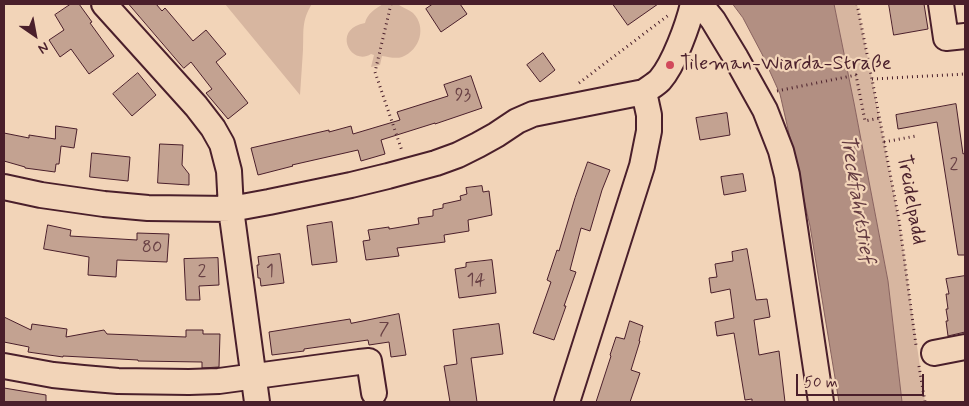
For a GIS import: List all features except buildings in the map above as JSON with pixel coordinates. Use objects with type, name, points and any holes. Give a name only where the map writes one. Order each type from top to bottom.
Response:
[{"type":"street","points":[[104,4],[214,128],[222,144],[228,171],[231,209],[257,402]]},
{"type":"street","points":[[700,4],[736,58],[765,110],[781,151],[787,175],[821,402]]},
{"type":"street","points":[[941,4],[946,38],[965,36]]},
{"type":"street","points":[[4,187],[41,195],[104,204],[148,208],[231,209],[406,172],[458,155],[496,135],[517,121],[533,114],[644,92],[659,80],[670,65],[684,32],[685,6]]},
{"type":"street","points":[[567,402],[642,166],[649,131],[649,115],[644,92]]},
{"type":"street","points":[[923,355],[965,347]]},
{"type":"street","points":[[4,366],[53,375],[150,382],[219,381],[369,361],[374,393]]},
{"type":"path","points":[[391,4],[375,72],[402,153],[406,172]]},
{"type":"path","name":"Treidelpadd","points":[[857,4],[880,118],[923,355],[925,402]]},
{"type":"path","points":[[566,107],[573,88],[662,19],[685,6]]},
{"type":"path","points":[[872,79],[965,74]]},
{"type":"path","points":[[775,92],[856,75],[865,120],[880,118]]},
{"type":"path","points":[[884,142],[916,136]]},
{"type":"shaded area","points":[[225,4],[312,4],[308,10],[304,27],[300,95]]},
{"type":"shaded area","points":[[383,4],[399,4],[413,13],[420,25],[420,38],[408,54],[397,58],[382,56],[380,65],[371,67],[374,55],[371,54],[364,57],[357,55],[351,51],[347,39],[349,32],[365,23],[369,14]]},
{"type":"shaded area","points":[[834,4],[857,4],[899,220],[925,402],[902,402],[888,281]]},
{"type":"water","name":"Treckfahrtstief","points":[[733,4],[834,4],[888,281],[902,402],[839,402],[810,226],[780,94],[762,54],[743,18]]},
{"type":"place","name":"Tileman-Wiarda-Straße","points":[[670,65]]}]
